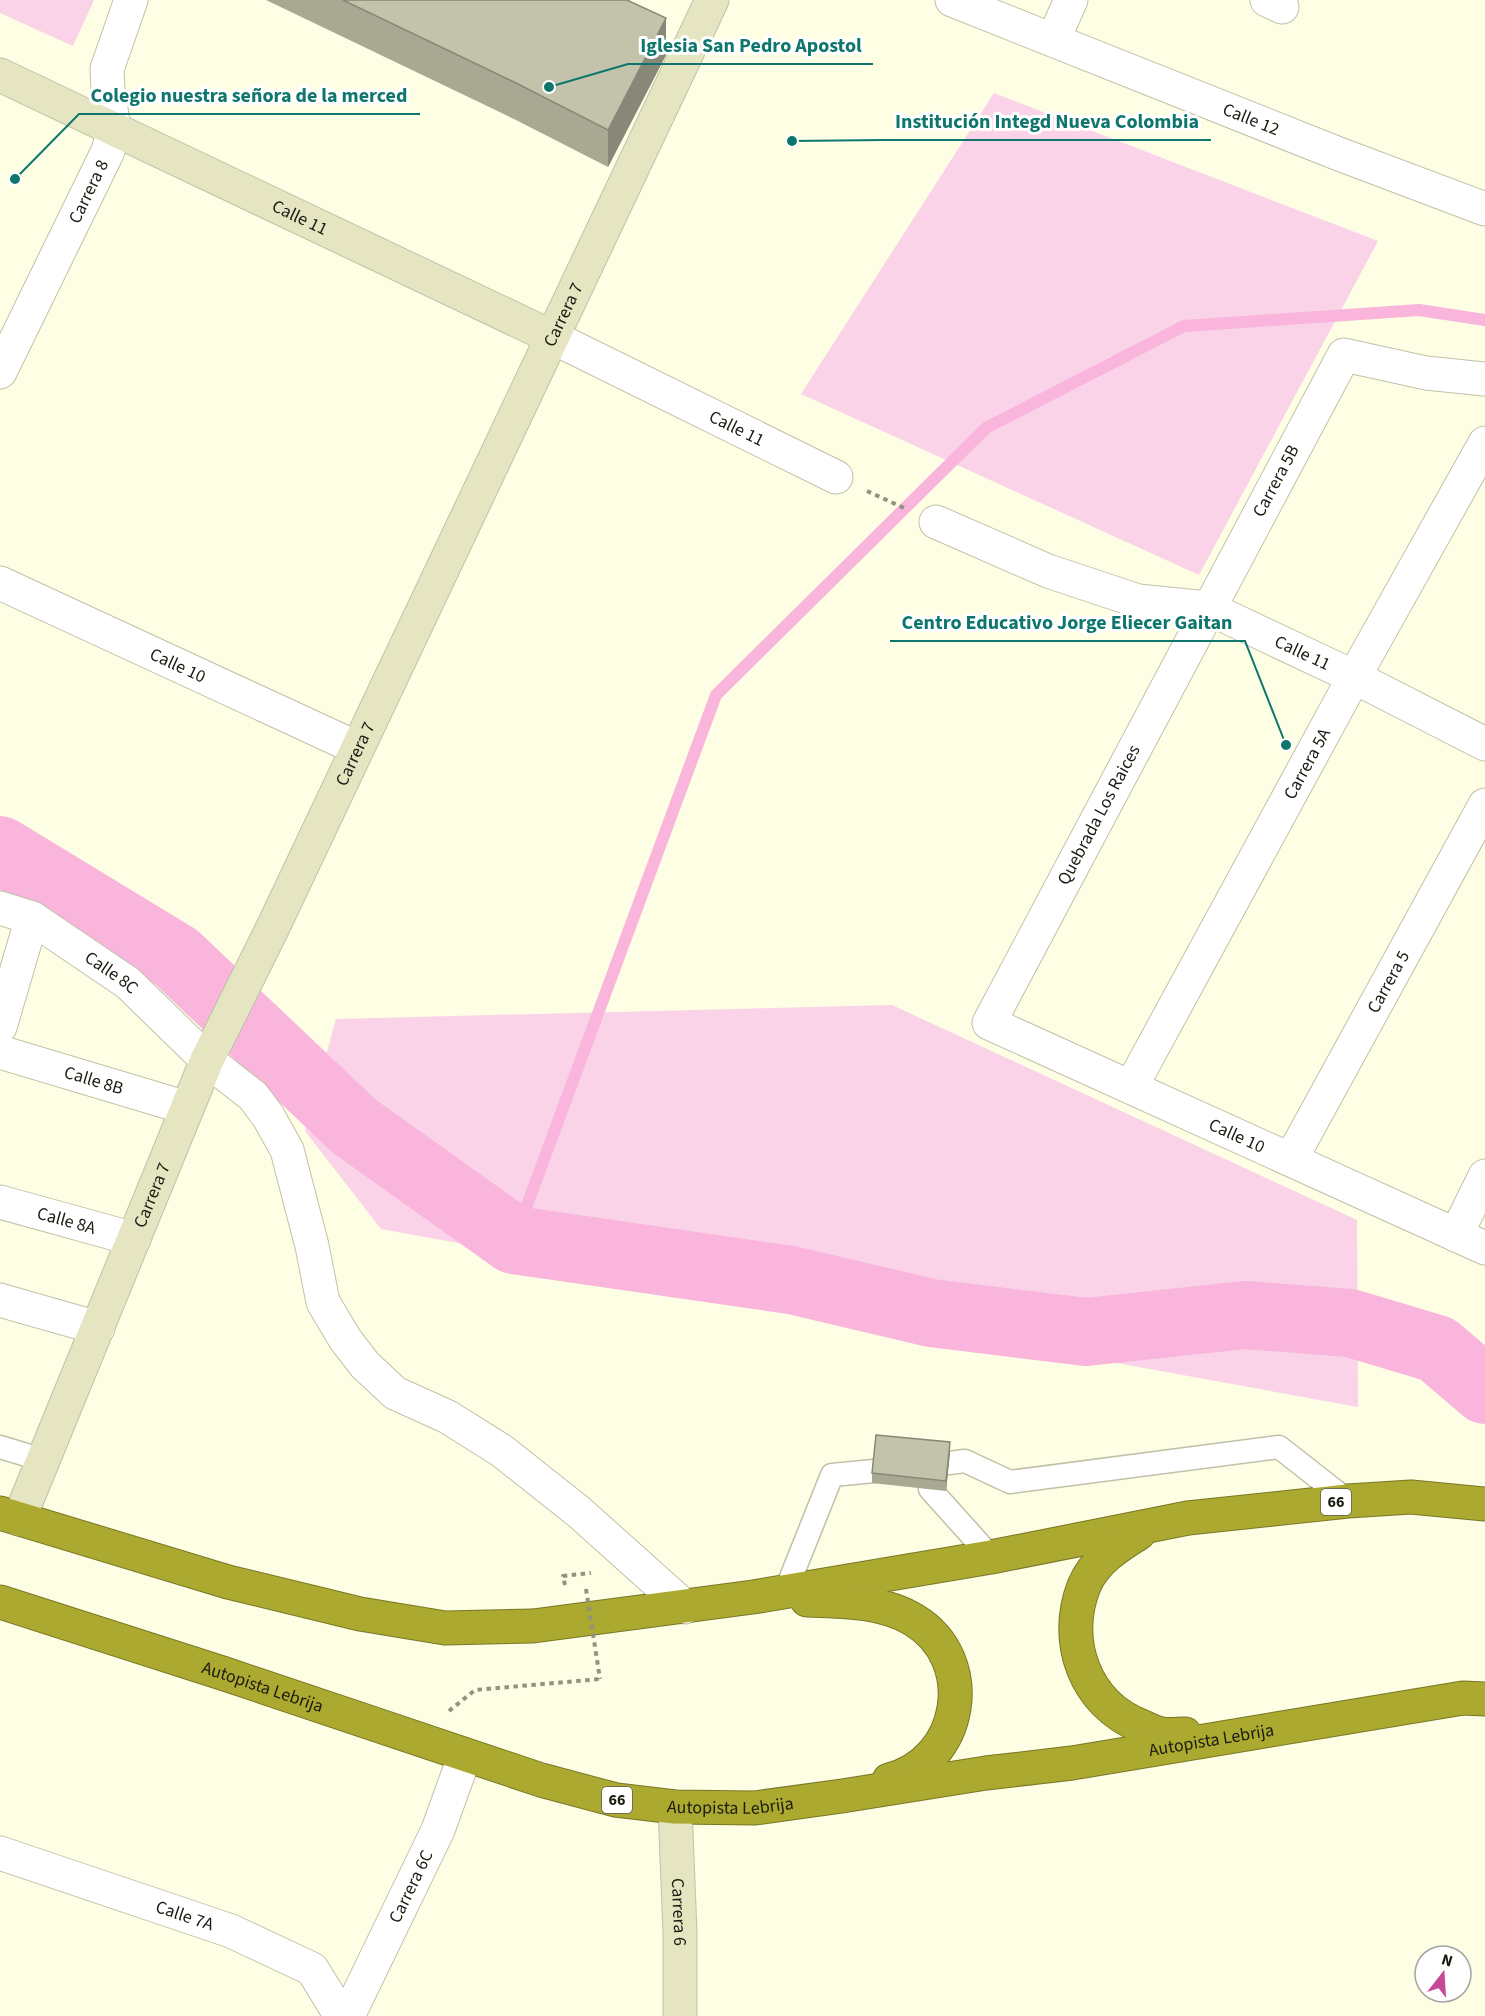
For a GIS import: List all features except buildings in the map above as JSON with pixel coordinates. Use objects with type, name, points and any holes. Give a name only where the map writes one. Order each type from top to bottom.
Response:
[{"type":"highway","name":"66","points":[[10,1516],[228,1582],[360,1614],[445,1628],[532,1626],[753,1597],[991,1557],[1188,1518],[1348,1501],[1411,1497],[1485,1504]]},
{"type":"highway","points":[[1188,1518],[1139,1532],[1107,1554],[1084,1585],[1075,1622],[1079,1660],[1096,1694],[1125,1720],[1161,1734],[1259,1730]]},
{"type":"highway","points":[[753,1597],[826,1601],[893,1609],[915,1620],[934,1635],[947,1656],[955,1679],[956,1704],[950,1727],[938,1749],[921,1766],[899,1778],[842,1796]]},
{"type":"highway","name":"Autopista Lebrija","points":[[0,1602],[417,1737],[541,1780],[616,1800],[675,1807],[755,1808],[1072,1762],[1463,1698],[1485,1699]]},
{"type":"street","name":"Carrera 8","points":[[0,372],[108,151],[114,129],[107,69],[131,0]]},
{"type":"street","name":"Carrera 7","points":[[10,1516],[43,1460],[213,1048],[274,925],[712,0]]},
{"type":"street","name":"Calle 12","points":[[952,0],[1338,154],[1485,209]]},
{"type":"street","points":[[1053,40],[1071,0]]},
{"type":"street","name":"Calle 11","points":[[0,75],[552,337],[836,477]]},
{"type":"street","name":"Carrera 5B","points":[[1208,608],[1344,355],[1426,373],[1485,379]]},
{"type":"street","name":"Carrera 5A","points":[[1131,1087],[1354,677],[1485,443]]},
{"type":"street","name":"Calle 11","points":[[936,522],[1048,571],[1138,602],[1208,608],[1354,677],[1485,744]]},
{"type":"street","name":"Calle 10","points":[[0,583],[357,748]]},
{"type":"street","name":"Quebrada Los Raices","points":[[989,1023],[1208,608]]},
{"type":"street","name":"Carrera 5","points":[[1291,1159],[1485,805]]},
{"type":"street","name":"Calle 8C","points":[[0,908],[32,918],[128,983],[213,1048],[253,1096],[268,1116],[287,1150],[312,1246],[323,1302],[345,1339],[365,1365],[394,1393],[448,1417],[502,1451],[579,1512],[685,1607]]},
{"type":"street","points":[[0,1027],[32,918]]},
{"type":"street","name":"Calle 10","points":[[989,1023],[1471,1241]]},
{"type":"street","name":"Calle 8B","points":[[0,1052],[187,1108]]},
{"type":"street","points":[[1471,1241],[1485,1176]]},
{"type":"street","name":"Calle 8A","points":[[0,1202],[134,1239]]},
{"type":"street","points":[[0,1300],[98,1328]]},
{"type":"street","name":"Carrera 6C","points":[[348,2016],[438,1830],[465,1755]]},
{"type":"street","name":"Carrera 6","points":[[675,1807],[680,1933],[680,2016]]},
{"type":"street","name":"Calle 7A","points":[[0,1853],[231,1931],[312,1969],[341,2016]]},
{"type":"street","points":[[357,2016],[364,2012],[366,2016]]},
{"type":"lane","points":[[0,1447],[43,1460]]},
{"type":"lane","points":[[949,1463],[965,1461],[1010,1482],[1279,1447],[1348,1501]]},
{"type":"lane","points":[[786,1590],[832,1475],[874,1471]]},
{"type":"lane","points":[[930,1489],[991,1557]]},
{"type":"path","points":[[836,477],[936,522]]},
{"type":"path","points":[[417,1737],[475,1690],[600,1679],[585,1589]]},
{"type":"shaded area","points":[[0,0],[94,0],[73,46],[0,13]]},
{"type":"shaded area","points":[[994,93],[1378,241],[1199,575],[801,394]]},
{"type":"shaded area","points":[[892,1005],[1357,1220],[1358,1407],[381,1229],[305,1131],[336,1019]]},
{"type":"waterway","points":[[514,1240],[716,695],[986,428],[1184,326],[1419,310],[1485,320]]},
{"type":"waterway","points":[[0,850],[176,957],[354,1126],[514,1240],[791,1280],[931,1313],[1086,1332],[1245,1315],[1350,1323],[1437,1349],[1485,1390]]},
{"type":"place","name":"Iglesia San Pedro Apostol","points":[[549,87]]},
{"type":"place","name":"Institución Integd Nueva Colombia","points":[[792,141]]},
{"type":"place","name":"Colegio nuestra señora de la merced","points":[[15,179]]},
{"type":"place","name":"Centro Educativo Jorge Eliecer Gaitan","points":[[1286,745]]}]
